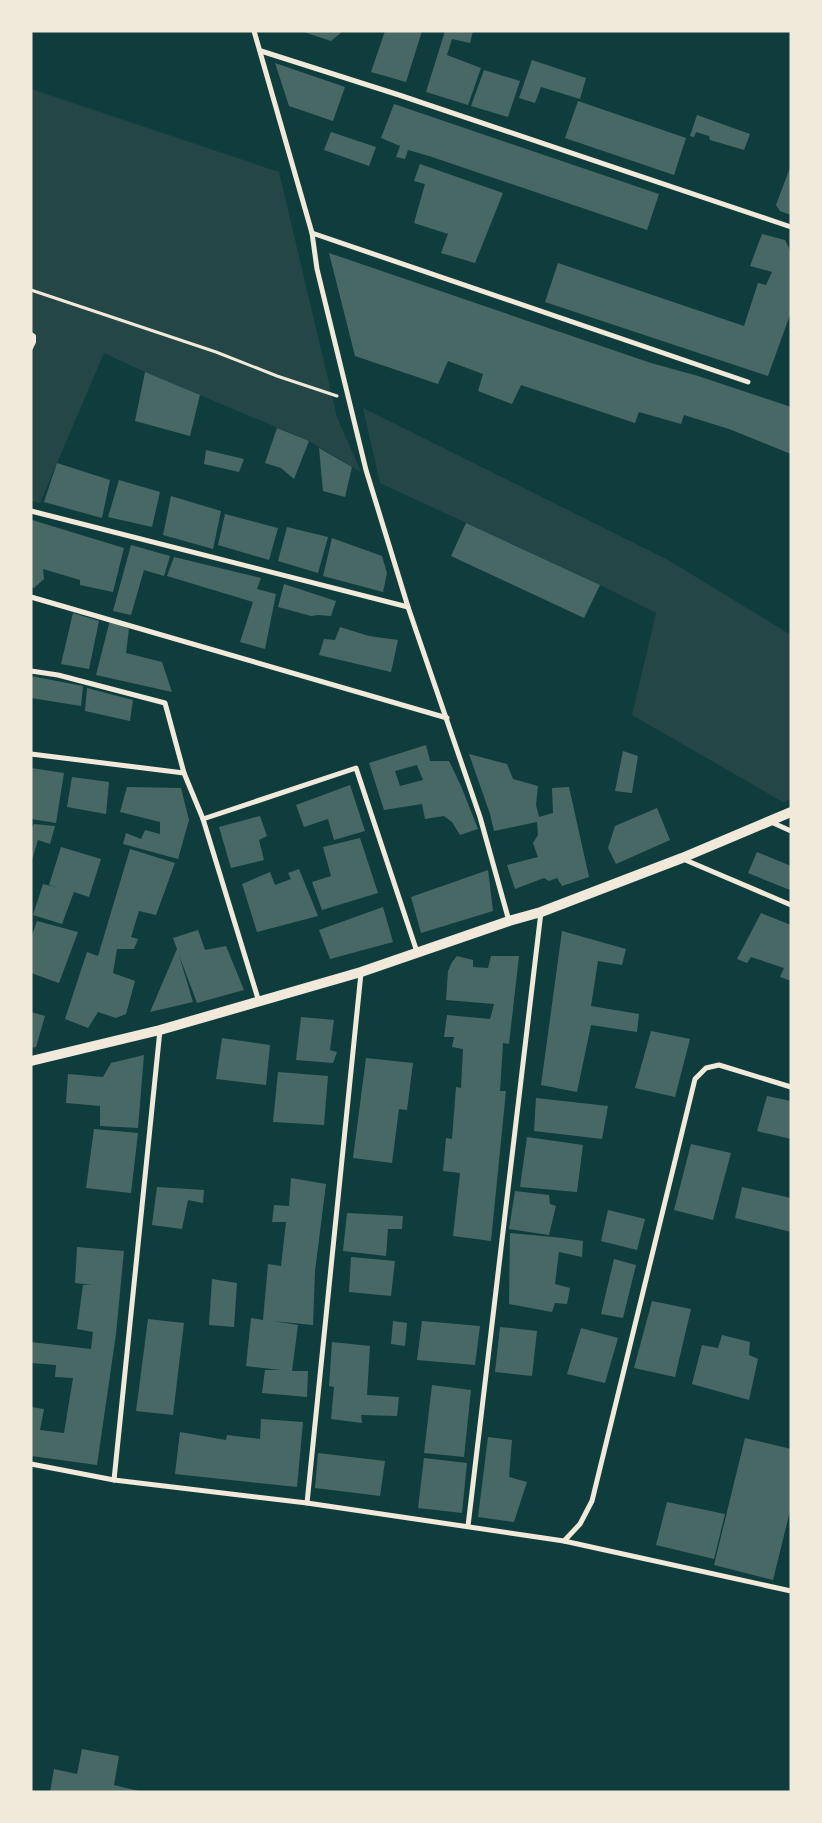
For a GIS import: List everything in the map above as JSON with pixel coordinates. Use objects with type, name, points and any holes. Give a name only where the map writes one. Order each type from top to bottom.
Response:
[{"type":"main road","points":[[31,1061],[160,1030],[361,972],[509,921],[541,912],[682,858],[791,812]]},
{"type":"street","points":[[254,31],[312,233],[317,269],[366,470],[408,607],[480,817],[509,921]]},
{"type":"street","points":[[261,51],[399,94],[791,228]]},
{"type":"street","points":[[312,233],[748,382]]},
{"type":"street","points":[[31,511],[408,607]]},
{"type":"street","points":[[31,597],[447,718]]},
{"type":"street","points":[[31,671],[58,676],[165,704],[184,773],[203,819],[259,1002]]},
{"type":"street","points":[[31,754],[184,773]]},
{"type":"street","points":[[203,819],[356,768],[417,953]]},
{"type":"street","points":[[770,821],[791,831]]},
{"type":"street","points":[[682,858],[791,905]]},
{"type":"street","points":[[468,1526],[541,912]]},
{"type":"street","points":[[307,1503],[361,972]]},
{"type":"street","points":[[114,1480],[160,1030]]},
{"type":"street","points":[[564,1541],[580,1524],[592,1501],[695,1079],[706,1068],[719,1065],[791,1087]]},
{"type":"street","points":[[31,1464],[114,1480],[307,1503],[564,1541],[791,1591]]},
{"type":"lane","points":[[31,334],[34,336],[31,348]]},
{"type":"path","points":[[31,290],[349,400]]},
{"type":"shaded area","points":[[31,89],[279,172],[337,417],[361,472],[309,441],[104,353],[40,503],[31,501],[31,348],[34,342],[31,334]]},
{"type":"shaded area","points":[[363,408],[668,560],[791,635],[791,799],[783,802],[632,715],[656,613],[380,483]]},
{"type":"building","points":[[301,31],[343,31],[331,41]]},
{"type":"building","points":[[385,31],[422,31],[406,82],[371,72]]},
{"type":"building","points":[[445,31],[473,31],[470,43],[452,39],[447,55],[481,68],[468,105],[426,92]]},
{"type":"building","points":[[532,60],[586,78],[580,99],[541,87],[535,103],[519,98]]},
{"type":"building","points":[[275,63],[345,87],[333,121],[289,106]]},
{"type":"building","points":[[484,70],[520,81],[508,117],[471,106]]},
{"type":"building","points":[[578,101],[686,138],[674,175],[565,138]]},
{"type":"building","points":[[394,104],[659,194],[647,230],[429,156],[408,150],[405,159],[396,157],[400,146],[381,138]]},
{"type":"building","points":[[697,115],[750,134],[744,150],[710,140],[709,136],[696,132],[694,137],[690,136]]},
{"type":"building","points":[[331,132],[376,147],[369,166],[324,150]]},
{"type":"building","points":[[420,164],[503,193],[475,263],[441,253],[448,234],[414,223],[425,184],[414,181]]},
{"type":"building","points":[[791,165],[791,215],[780,211],[776,205]]},
{"type":"building","points":[[762,234],[785,240],[791,252],[791,312],[768,376],[545,302],[558,263],[744,326],[758,283],[766,285],[772,272],[750,266]]},
{"type":"building","points":[[329,253],[651,363],[698,376],[791,407],[791,454],[729,429],[684,415],[681,424],[639,412],[635,423],[521,385],[512,404],[478,391],[483,374],[448,361],[438,384],[355,356]]},
{"type":"building","points":[[145,372],[200,395],[190,436],[135,421]]},
{"type":"building","points":[[277,428],[309,441],[294,479],[281,468],[265,463]]},
{"type":"building","points":[[319,448],[352,467],[345,497],[323,491]]},
{"type":"building","points":[[206,450],[244,459],[239,472],[204,464]]},
{"type":"building","points":[[57,463],[110,480],[102,518],[44,502]]},
{"type":"building","points":[[119,480],[160,492],[152,527],[108,517]]},
{"type":"building","points":[[171,496],[221,511],[213,549],[163,535]]},
{"type":"building","points":[[225,514],[278,528],[269,560],[218,545]]},
{"type":"building","points":[[32,520],[124,548],[113,592],[80,585],[80,580],[43,569],[44,579],[34,588],[31,587]]},
{"type":"building","points":[[466,523],[600,585],[584,618],[451,556]]},
{"type":"building","points":[[287,527],[328,537],[318,573],[278,561]]},
{"type":"building","points":[[332,538],[382,556],[387,573],[383,592],[323,576]]},
{"type":"building","points":[[131,545],[170,556],[164,576],[144,570],[131,615],[113,611]]},
{"type":"building","points":[[174,557],[261,578],[257,589],[276,594],[265,649],[240,642],[253,602],[167,576]]},
{"type":"building","points":[[284,584],[336,601],[331,616],[311,616],[278,607]]},
{"type":"building","points":[[73,613],[99,621],[89,669],[61,664]]},
{"type":"building","points":[[110,620],[129,629],[126,653],[162,662],[172,692],[96,675]]},
{"type":"building","points":[[340,627],[369,636],[398,640],[391,672],[319,655],[324,639],[335,640]]},
{"type":"building","points":[[31,676],[83,686],[81,706],[31,698]]},
{"type":"building","points":[[87,688],[133,700],[130,721],[85,711]]},
{"type":"building","points":[[426,745],[430,761],[449,761],[478,829],[460,835],[452,822],[444,816],[425,819],[422,804],[384,810],[369,763]],"holes":[[[417,765],[423,780],[400,786],[395,771]]]},
{"type":"building","points":[[623,751],[638,756],[632,793],[615,791]]},
{"type":"building","points":[[469,754],[507,764],[513,779],[538,786],[536,805],[539,817],[553,813],[552,788],[569,787],[589,877],[562,886],[557,878],[549,881],[544,878],[515,889],[507,865],[538,857],[533,843],[538,835],[537,822],[494,831]]},
{"type":"building","points":[[31,768],[64,773],[56,823],[31,819]]},
{"type":"building","points":[[72,777],[109,782],[106,814],[67,807]]},
{"type":"building","points":[[350,785],[365,831],[334,840],[328,819],[304,827],[296,805]]},
{"type":"building","points":[[127,787],[181,788],[189,820],[178,859],[123,844],[126,833],[141,839],[145,830],[160,834],[160,822],[120,812]]},
{"type":"building","points":[[657,808],[670,840],[616,864],[608,848],[615,826]]},
{"type":"building","points":[[260,816],[267,836],[259,840],[264,860],[231,868],[219,827]]},
{"type":"building","points":[[34,824],[55,826],[50,844],[38,840],[32,860],[31,829]]},
{"type":"building","points":[[360,838],[378,893],[322,910],[312,882],[331,876],[323,847]]},
{"type":"building","points":[[61,847],[101,859],[89,897],[74,892],[62,924],[33,915],[43,884],[59,888],[49,885]]},
{"type":"building","points":[[130,849],[175,863],[156,915],[139,911],[131,937],[138,939],[134,949],[117,949],[113,973],[135,981],[126,1014],[116,1018],[98,1012],[88,1028],[65,1019],[87,952],[98,956]]},
{"type":"building","points":[[757,852],[791,866],[790,890],[748,873]]},
{"type":"building","points":[[299,869],[318,916],[257,932],[242,884],[270,872],[275,885],[291,879],[288,873]]},
{"type":"building","points":[[488,870],[493,911],[421,933],[411,897]]},
{"type":"building","points":[[383,907],[393,942],[330,959],[319,930]]},
{"type":"building","points":[[761,913],[791,925],[791,981],[780,977],[784,968],[751,957],[747,963],[737,959]]},
{"type":"building","points":[[37,921],[78,932],[59,983],[31,973],[31,938]]},
{"type":"building","points":[[198,930],[205,950],[226,946],[244,990],[197,1003],[179,955],[193,1002],[150,1012],[177,949],[173,938]]},
{"type":"building","points":[[562,931],[626,949],[622,965],[598,961],[591,1006],[639,1014],[637,1032],[591,1025],[577,1092],[541,1085]]},
{"type":"building","points":[[457,956],[473,960],[473,967],[488,968],[491,956],[519,956],[509,1044],[503,1043],[500,1091],[506,1091],[491,1241],[453,1236],[460,1173],[443,1171],[446,1138],[452,1139],[456,1087],[461,1088],[463,1049],[452,1047],[454,1037],[444,1037],[447,1015],[490,1019],[494,1004],[446,1000],[448,971]]},
{"type":"building","points":[[31,1012],[45,1016],[36,1047],[31,1048]]},
{"type":"building","points":[[301,1017],[334,1020],[330,1050],[337,1052],[333,1063],[296,1060]]},
{"type":"building","points":[[651,1031],[690,1039],[675,1097],[635,1088]]},
{"type":"building","points":[[222,1038],[270,1045],[266,1085],[216,1079]]},
{"type":"building","points":[[144,1055],[138,1128],[100,1126],[100,1106],[66,1103],[68,1074],[103,1077],[111,1063]]},
{"type":"building","points":[[366,1058],[413,1063],[407,1110],[399,1109],[392,1163],[353,1158]]},
{"type":"building","points":[[278,1072],[328,1076],[324,1125],[273,1122]]},
{"type":"building","points":[[767,1096],[791,1101],[791,1139],[757,1131]]},
{"type":"building","points":[[536,1098],[608,1106],[602,1139],[534,1131]]},
{"type":"building","points":[[94,1129],[138,1133],[131,1193],[86,1188]]},
{"type":"building","points":[[527,1137],[583,1145],[577,1192],[520,1187]]},
{"type":"building","points":[[691,1144],[731,1153],[713,1220],[674,1210]]},
{"type":"building","points":[[291,1178],[326,1184],[315,1271],[313,1325],[273,1321],[298,1325],[292,1371],[308,1371],[307,1397],[262,1393],[265,1370],[281,1370],[246,1366],[251,1318],[263,1320],[268,1264],[281,1266],[286,1222],[272,1222],[274,1205],[289,1206]]},
{"type":"building","points":[[157,1187],[204,1190],[203,1203],[188,1200],[182,1229],[152,1225]]},
{"type":"building","points":[[742,1187],[791,1198],[791,1232],[735,1218]]},
{"type":"building","points":[[515,1191],[549,1195],[550,1204],[556,1206],[549,1235],[509,1229]]},
{"type":"building","points":[[608,1210],[645,1219],[637,1250],[601,1241]]},
{"type":"building","points":[[347,1213],[403,1216],[402,1229],[388,1229],[386,1256],[343,1251]]},
{"type":"building","points":[[510,1233],[583,1241],[582,1257],[559,1252],[555,1284],[570,1288],[567,1304],[555,1303],[552,1312],[509,1304]]},
{"type":"building","points":[[77,1247],[124,1251],[116,1334],[97,1465],[31,1456],[31,1407],[44,1409],[40,1430],[64,1433],[73,1378],[55,1377],[56,1365],[31,1363],[31,1342],[91,1349],[93,1332],[77,1329],[83,1285],[92,1285],[75,1283]]},
{"type":"building","points":[[351,1257],[395,1261],[391,1296],[349,1292]]},
{"type":"building","points":[[614,1259],[636,1265],[623,1318],[601,1314]]},
{"type":"building","points":[[212,1279],[237,1283],[234,1327],[209,1325]]},
{"type":"building","points":[[652,1301],[691,1309],[675,1377],[634,1368]]},
{"type":"building","points":[[148,1319],[184,1323],[173,1415],[136,1411]]},
{"type":"building","points":[[393,1321],[407,1323],[405,1346],[391,1344]]},
{"type":"building","points":[[422,1321],[480,1326],[475,1365],[417,1360]]},
{"type":"building","points":[[500,1327],[537,1331],[532,1376],[495,1372]]},
{"type":"building","points":[[581,1328],[618,1338],[605,1383],[567,1374]]},
{"type":"building","points":[[722,1335],[750,1342],[749,1355],[758,1359],[749,1400],[692,1384],[702,1345],[718,1348]]},
{"type":"building","points":[[332,1342],[370,1346],[367,1395],[399,1397],[397,1416],[361,1415],[362,1423],[331,1419],[334,1387],[329,1386]]},
{"type":"building","points":[[432,1385],[471,1390],[464,1457],[424,1453]]},
{"type":"building","points":[[261,1419],[303,1422],[297,1487],[175,1474],[180,1432],[226,1440],[227,1435],[260,1439]]},
{"type":"building","points":[[488,1437],[512,1440],[509,1477],[527,1482],[514,1522],[478,1517]]},
{"type":"building","points":[[745,1438],[791,1449],[791,1507],[773,1580],[714,1565]]},
{"type":"building","points":[[318,1453],[385,1461],[380,1496],[315,1488]]},
{"type":"building","points":[[424,1458],[467,1463],[462,1513],[418,1508]]},
{"type":"building","points":[[667,1502],[725,1514],[714,1559],[656,1545]]},
{"type":"building","points":[[82,1749],[119,1756],[114,1785],[143,1792],[50,1792],[54,1769],[77,1774]]}]
